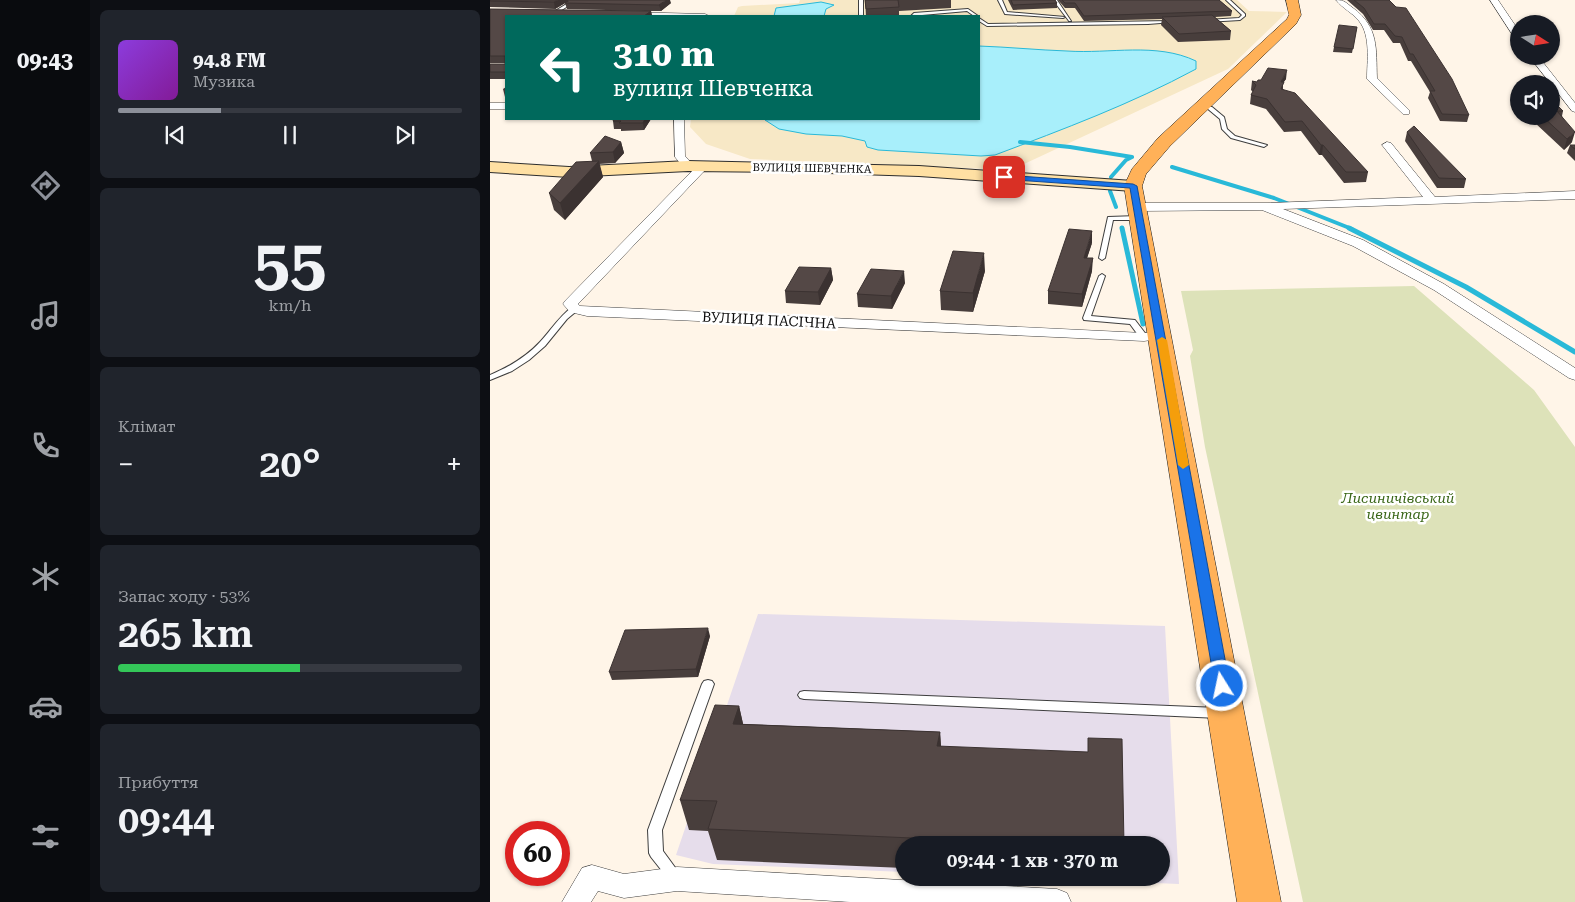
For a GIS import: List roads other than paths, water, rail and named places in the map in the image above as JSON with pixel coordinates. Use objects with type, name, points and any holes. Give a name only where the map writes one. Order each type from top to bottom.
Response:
[{"type":"main road","points":[[1259,902],[1227,713],[1153,336],[1136,204],[1138,173],[1164,142],[1292,21],[1295,15],[1292,0]]},
{"type":"main road","name":"ВУЛИЦЯ ШЕВЧЕНКА","points":[[490,167],[569,172],[695,166],[919,171],[1136,204]]},
{"type":"street","points":[[1340,0],[1345,8],[1359,16],[1368,26],[1372,79],[1406,112]]},
{"type":"street","points":[[1494,0],[1510,24]]},
{"type":"street","points":[[545,12],[574,13]]},
{"type":"street","points":[[623,14],[664,15]]},
{"type":"street","points":[[1540,65],[1575,108]]},
{"type":"street","points":[[490,106],[505,106]]},
{"type":"street","points":[[575,309],[570,304],[695,166],[682,162],[680,157],[679,120]]},
{"type":"street","points":[[1387,144],[1431,199]]},
{"type":"street","points":[[1136,204],[1283,206],[1575,195]]},
{"type":"street","points":[[1264,206],[1358,243],[1439,287],[1575,375]]},
{"type":"street","name":"ВУЛИЦЯ ПАСІЧНА","points":[[575,309],[587,312],[1153,336]]},
{"type":"street","points":[[576,902],[592,877],[624,886],[677,879],[1057,902]]},
{"type":"lane","points":[[554,13],[576,0]]},
{"type":"lane","points":[[861,0],[861,15]]},
{"type":"lane","points":[[1000,0],[1006,13],[1068,18]]},
{"type":"lane","points":[[1055,0],[1071,22]]},
{"type":"lane","points":[[1203,21],[1240,19],[1244,15],[1228,0]]},
{"type":"lane","points":[[914,15],[968,10],[975,15]]},
{"type":"lane","points":[[980,20],[987,25],[1071,22],[1087,25],[1174,22]]},
{"type":"lane","points":[[1201,106],[1210,108],[1222,118],[1225,130],[1234,137],[1264,145]]},
{"type":"lane","points":[[1102,258],[1110,218],[1136,204]]},
{"type":"lane","points":[[1102,276],[1087,318],[1132,322],[1153,336]]},
{"type":"lane","points":[[490,378],[517,365],[538,349],[565,315],[575,309]]},
{"type":"lane","points":[[677,879],[656,853],[654,830],[708,684]]},
{"type":"lane","points":[[804,694],[1227,713]]},
{"type":"water","points":[[821,2],[834,5],[826,9],[824,15],[774,15],[776,8]]},
{"type":"water","points":[[980,46],[1083,52],[1149,50],[1181,55],[1196,61],[1196,69],[1172,82],[1072,126],[995,155],[981,156],[878,150],[867,147],[865,141],[842,136],[806,134],[779,129],[765,120],[980,120]]},
{"type":"waterway","points":[[1020,142],[1070,147],[1132,157],[1126,160],[1111,177]]},
{"type":"waterway","points":[[1172,167],[1274,198],[1352,229]]},
{"type":"waterway","points":[[1110,191],[1116,207]]},
{"type":"waterway","points":[[1122,228],[1143,324]]},
{"type":"waterway","points":[[1349,228],[1466,287],[1575,352]]},
{"type":"park label","name":"Лисиничівський цвинтар","points":[[1398,506]]}]
